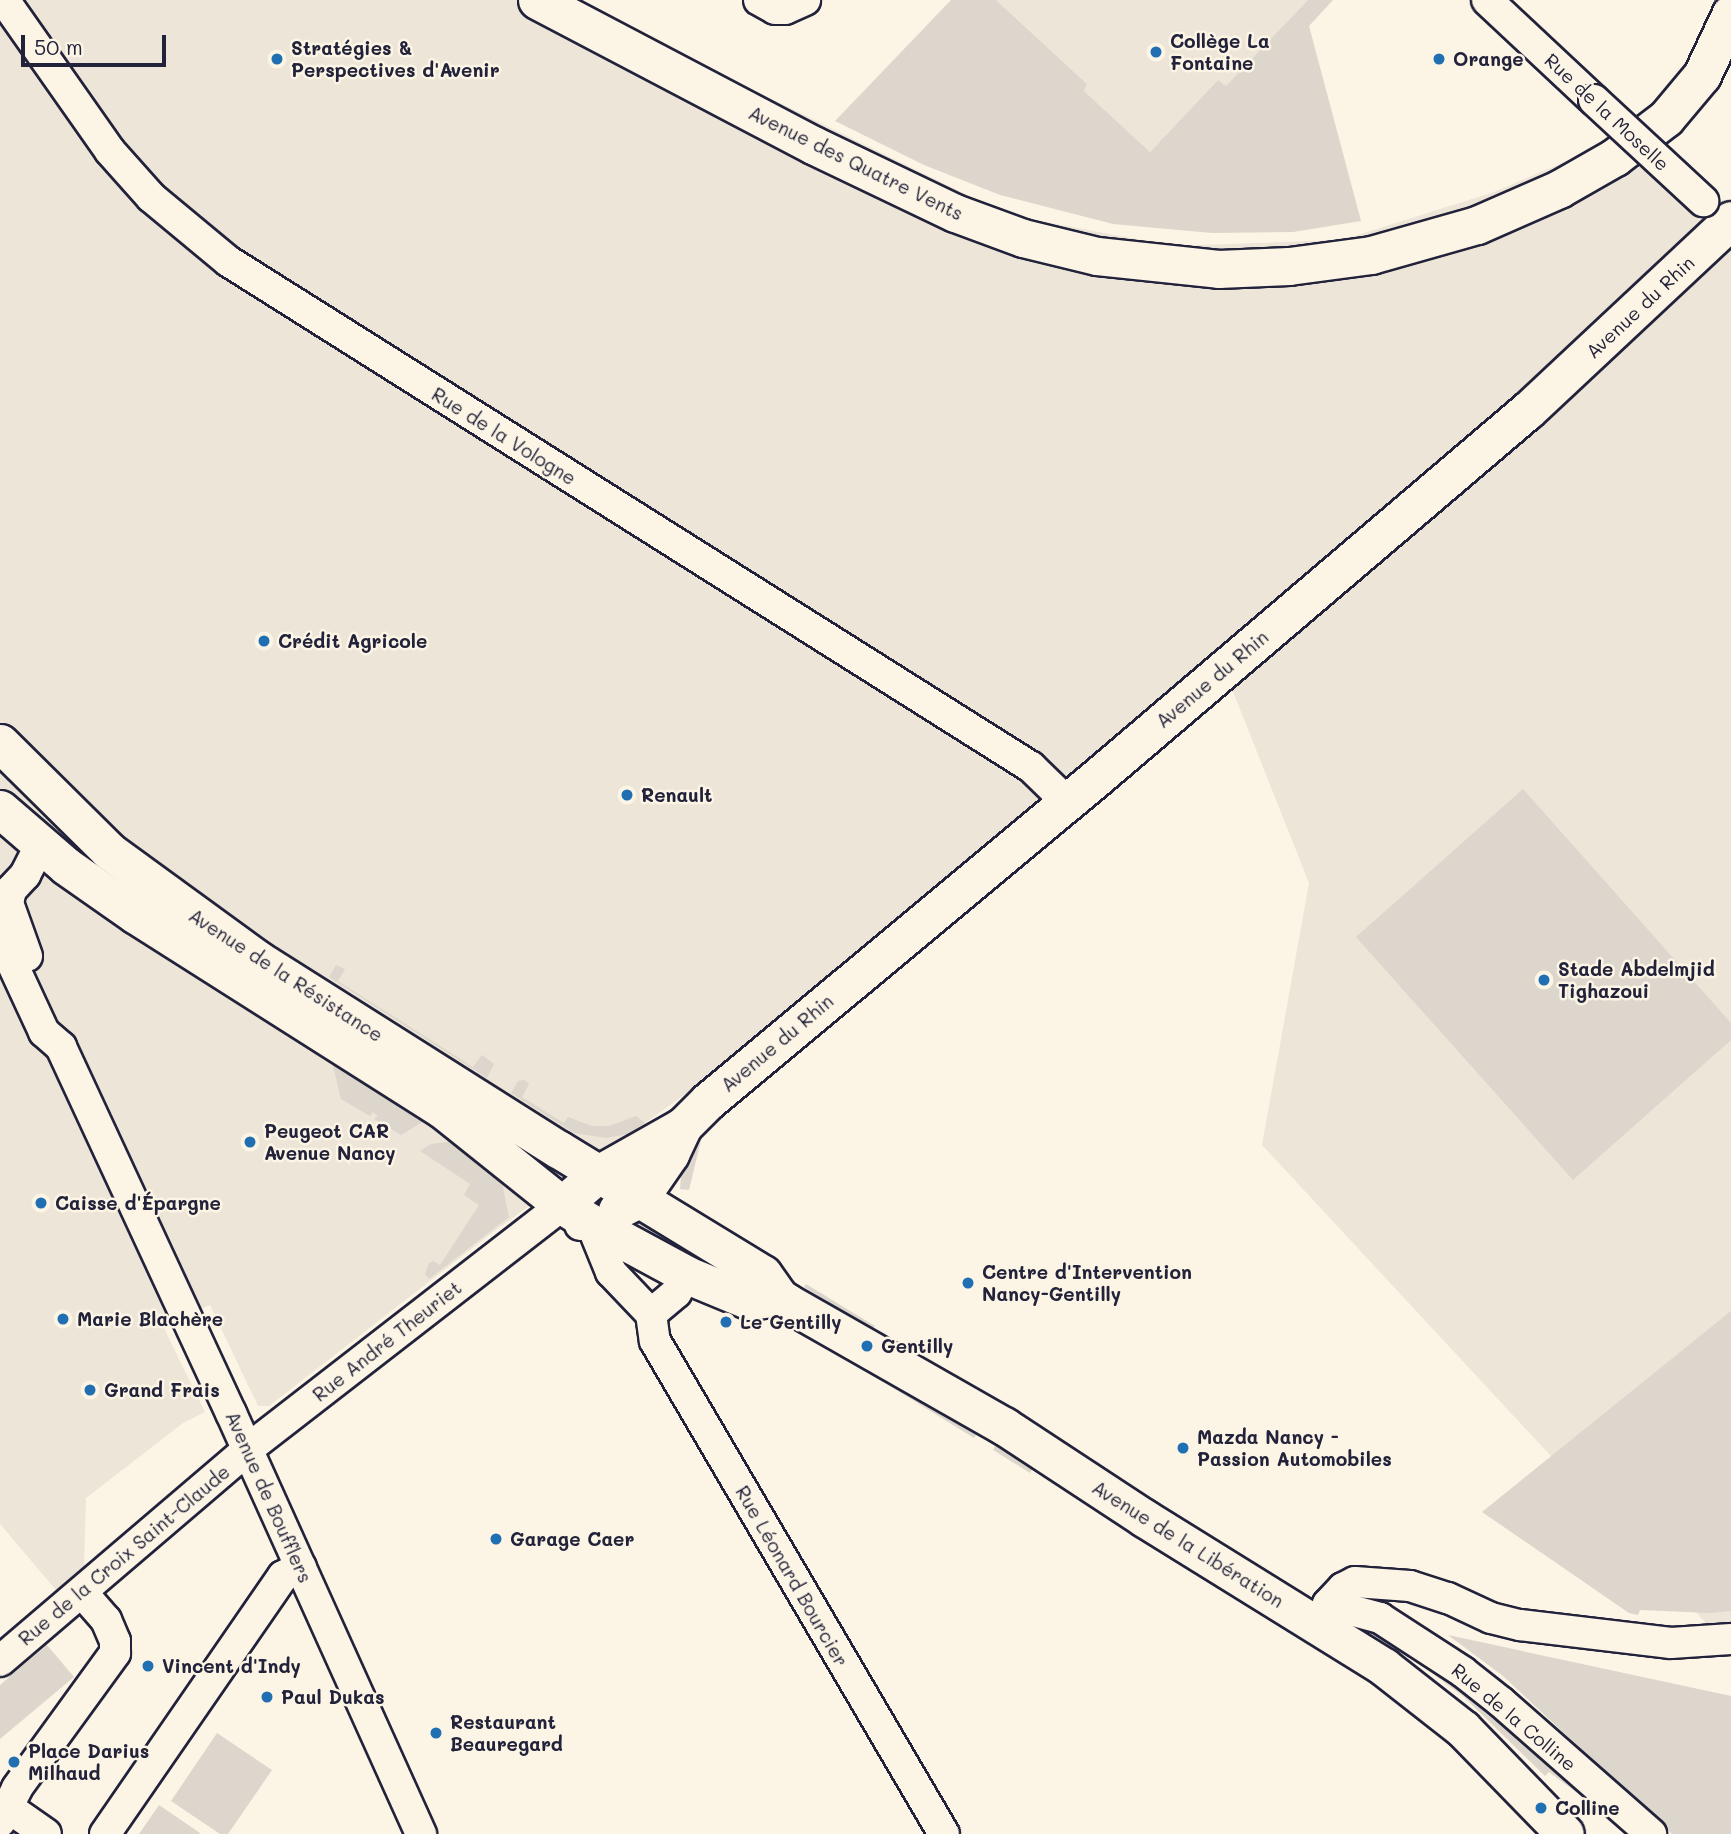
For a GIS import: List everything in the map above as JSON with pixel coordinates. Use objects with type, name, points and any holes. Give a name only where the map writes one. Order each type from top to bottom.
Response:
[{"type":"main road","name":"Avenue des Quatre Vents","points":[[537,0],[813,145],[955,213],[1023,237],[1097,256],[1218,269],[1289,266],[1371,255],[1477,225],[1559,189],[1615,157],[1667,118],[1702,75],[1731,13]]},
{"type":"main road","name":"Avenue du Rhin","points":[[639,1199],[677,1140],[715,1095],[1067,802],[1528,410],[1723,219]]},
{"type":"main road","name":"Avenue de la Résistance","points":[[8,751],[109,851],[257,959],[598,1174]]},
{"type":"main road","points":[[8,751],[37,813],[44,862],[92,867],[109,851]]},
{"type":"main road","name":"Avenue de la Résistance","points":[[0,809],[44,862],[136,915],[442,1109],[577,1214]]},
{"type":"main road","name":"Avenue du Rhin","points":[[598,1174],[677,1140]]},
{"type":"main road","points":[[677,1140],[673,1204],[690,1247],[687,1275]]},
{"type":"main road","points":[[577,1214],[598,1174]]},
{"type":"main road","name":"Avenue de la Libération","points":[[598,1174],[763,1274],[779,1297],[1004,1426],[1144,1518],[1326,1617],[1384,1667],[1445,1714],[1504,1768],[1565,1834]]},
{"type":"main road","points":[[577,1214],[639,1199]]},
{"type":"main road","points":[[577,1214],[687,1275],[750,1301],[779,1297]]},
{"type":"street","points":[[759,0],[775,9],[795,7],[804,0]]},
{"type":"street","name":"Rue de la Moselle","points":[[1487,0],[1723,219]]},
{"type":"street","name":"Rue de la Vologne","points":[[2,1],[110,151],[173,217],[228,261],[1031,767],[1067,802]]},
{"type":"street","name":"Avenue de Boufflers","points":[[44,862],[11,890],[9,911],[23,948],[60,1026],[61,1047],[248,1449],[421,1834]]},
{"type":"street","name":"Avenue de Boufflers","points":[[0,937],[44,1032],[61,1047]]},
{"type":"street","points":[[577,1214],[611,1272],[651,1314],[676,1293],[687,1275]]},
{"type":"street","name":"Rue André Theuriet","points":[[248,1449],[527,1233],[577,1214]]},
{"type":"street","name":"Rue Léonard Bourcier","points":[[651,1314],[655,1341],[944,1834]]},
{"type":"street","name":"Rue de la Croix Saint-Claude","points":[[0,1661],[248,1449]]},
{"type":"street","points":[[105,1834],[283,1576],[301,1567]]},
{"type":"street","points":[[1326,1617],[1343,1588],[1355,1582],[1410,1586],[1431,1592],[1491,1618],[1520,1625],[1671,1643],[1731,1639]]},
{"type":"street","points":[[1326,1617],[1357,1609],[1386,1585]]},
{"type":"street","points":[[47,1834],[9,1806],[115,1653],[115,1641],[106,1620],[82,1592]]},
{"type":"street","name":"Rue de la Colline","points":[[1357,1609],[1380,1618],[1463,1672],[1651,1834]]},
{"type":"shaded area","points":[[0,0],[580,0],[580,5],[1008,215],[1173,246],[1342,240],[1494,192],[1612,142],[1731,220],[1731,1650],[1262,1145],[1309,883],[1230,684],[737,1057],[493,1232],[269,1406],[258,1406],[210,1305],[163,1326],[205,1412],[183,1423],[86,1498],[84,1567],[56,1590],[0,1524]]},
{"type":"shaded area","points":[[951,0],[996,0],[1087,84],[1084,91],[1150,152],[1218,80],[1226,86],[1308,0],[1333,0],[1309,26],[1361,221],[1293,232],[1212,233],[1113,224],[1000,195],[924,165],[835,121]]},
{"type":"shaded area","name":"Collège La Fontaine","points":[[996,0],[1308,0],[1226,87],[1218,80],[1150,152],[1084,91],[1087,84]]},
{"type":"shaded area","name":"Stade Abdelmjid Tighazoui","points":[[1523,789],[1731,1023],[1731,1040],[1573,1180],[1356,937]]},
{"type":"shaded area","points":[[336,965],[345,969],[338,981],[473,1067],[482,1055],[494,1064],[487,1078],[329,977]]},
{"type":"shaded area","points":[[336,1063],[424,1118],[424,1121],[401,1135],[374,1119],[378,1116],[373,1112],[370,1116],[341,1099],[333,1066]]},
{"type":"shaded area","points":[[524,1080],[529,1084],[522,1097],[564,1123],[568,1117],[592,1126],[609,1126],[636,1116],[645,1123],[628,1134],[606,1138],[574,1133],[511,1093],[518,1081]]},
{"type":"shaded area","points":[[696,1138],[701,1140],[689,1190],[680,1189],[681,1176]]},
{"type":"shaded area","points":[[456,1141],[502,1183],[509,1217],[429,1279],[425,1274],[429,1263],[433,1261],[440,1265],[479,1205],[464,1195],[470,1184],[420,1151],[431,1144]]},
{"type":"shaded area","points":[[641,1218],[675,1240],[679,1254],[628,1229]]},
{"type":"shaded area","points":[[806,1284],[875,1326],[872,1330],[804,1287]]},
{"type":"shaded area","points":[[1731,1311],[1731,1611],[1710,1613],[1640,1610],[1638,1615],[1629,1613],[1482,1512]]},
{"type":"shaded area","points":[[851,1356],[977,1433],[974,1438],[848,1360]]},
{"type":"shaded area","points":[[996,1444],[1033,1468],[1030,1473],[993,1450]]},
{"type":"shaded area","points":[[1371,1628],[1447,1673],[1608,1816],[1549,1772],[1545,1776],[1463,1696]]},
{"type":"shaded area","points":[[1448,1635],[1731,1696],[1731,1834],[1672,1834],[1503,1676]]},
{"type":"shaded area","points":[[47,1645],[74,1677],[0,1739],[0,1685]]},
{"type":"shaded area","points":[[217,1733],[272,1770],[228,1834],[220,1834],[171,1801]]},
{"type":"shaded area","points":[[159,1805],[200,1833],[139,1834]]},
{"type":"place","name":"Collège La Fontaine","points":[[1156,52]]},
{"type":"place","name":"Stratégies & Perspectives d'Avenir","points":[[277,59]]},
{"type":"place","name":"Orange","points":[[1439,59]]},
{"type":"place","name":"Crédit Agricole","points":[[264,641]]},
{"type":"place","name":"Renault","points":[[627,795]]},
{"type":"place","name":"Stade Abdelmjid Tighazoui","points":[[1544,980]]},
{"type":"place","name":"Peugeot CAR Avenue Nancy","points":[[250,1142]]},
{"type":"place","name":"Caisse d'Épargne","points":[[41,1203]]},
{"type":"place","name":"Centre d'Intervention Nancy-Gentilly","points":[[968,1283]]},
{"type":"place","name":"Marie Blachère","points":[[63,1319]]},
{"type":"place","name":"Le Gentilly","points":[[726,1322]]},
{"type":"place","name":"Gentilly","points":[[867,1346]]},
{"type":"place","name":"Grand Frais","points":[[90,1390]]},
{"type":"place","name":"Mazda Nancy - Passion Automobiles","points":[[1183,1448]]},
{"type":"place","name":"Garage Caer","points":[[496,1539]]},
{"type":"place","name":"Vincent d'Indy","points":[[148,1666]]},
{"type":"place","name":"Paul Dukas","points":[[267,1697]]},
{"type":"place","name":"Restaurant Beauregard","points":[[436,1733]]},
{"type":"place","name":"Place Darius Milhaud","points":[[14,1762]]},
{"type":"place","name":"Colline","points":[[1541,1808]]}]
